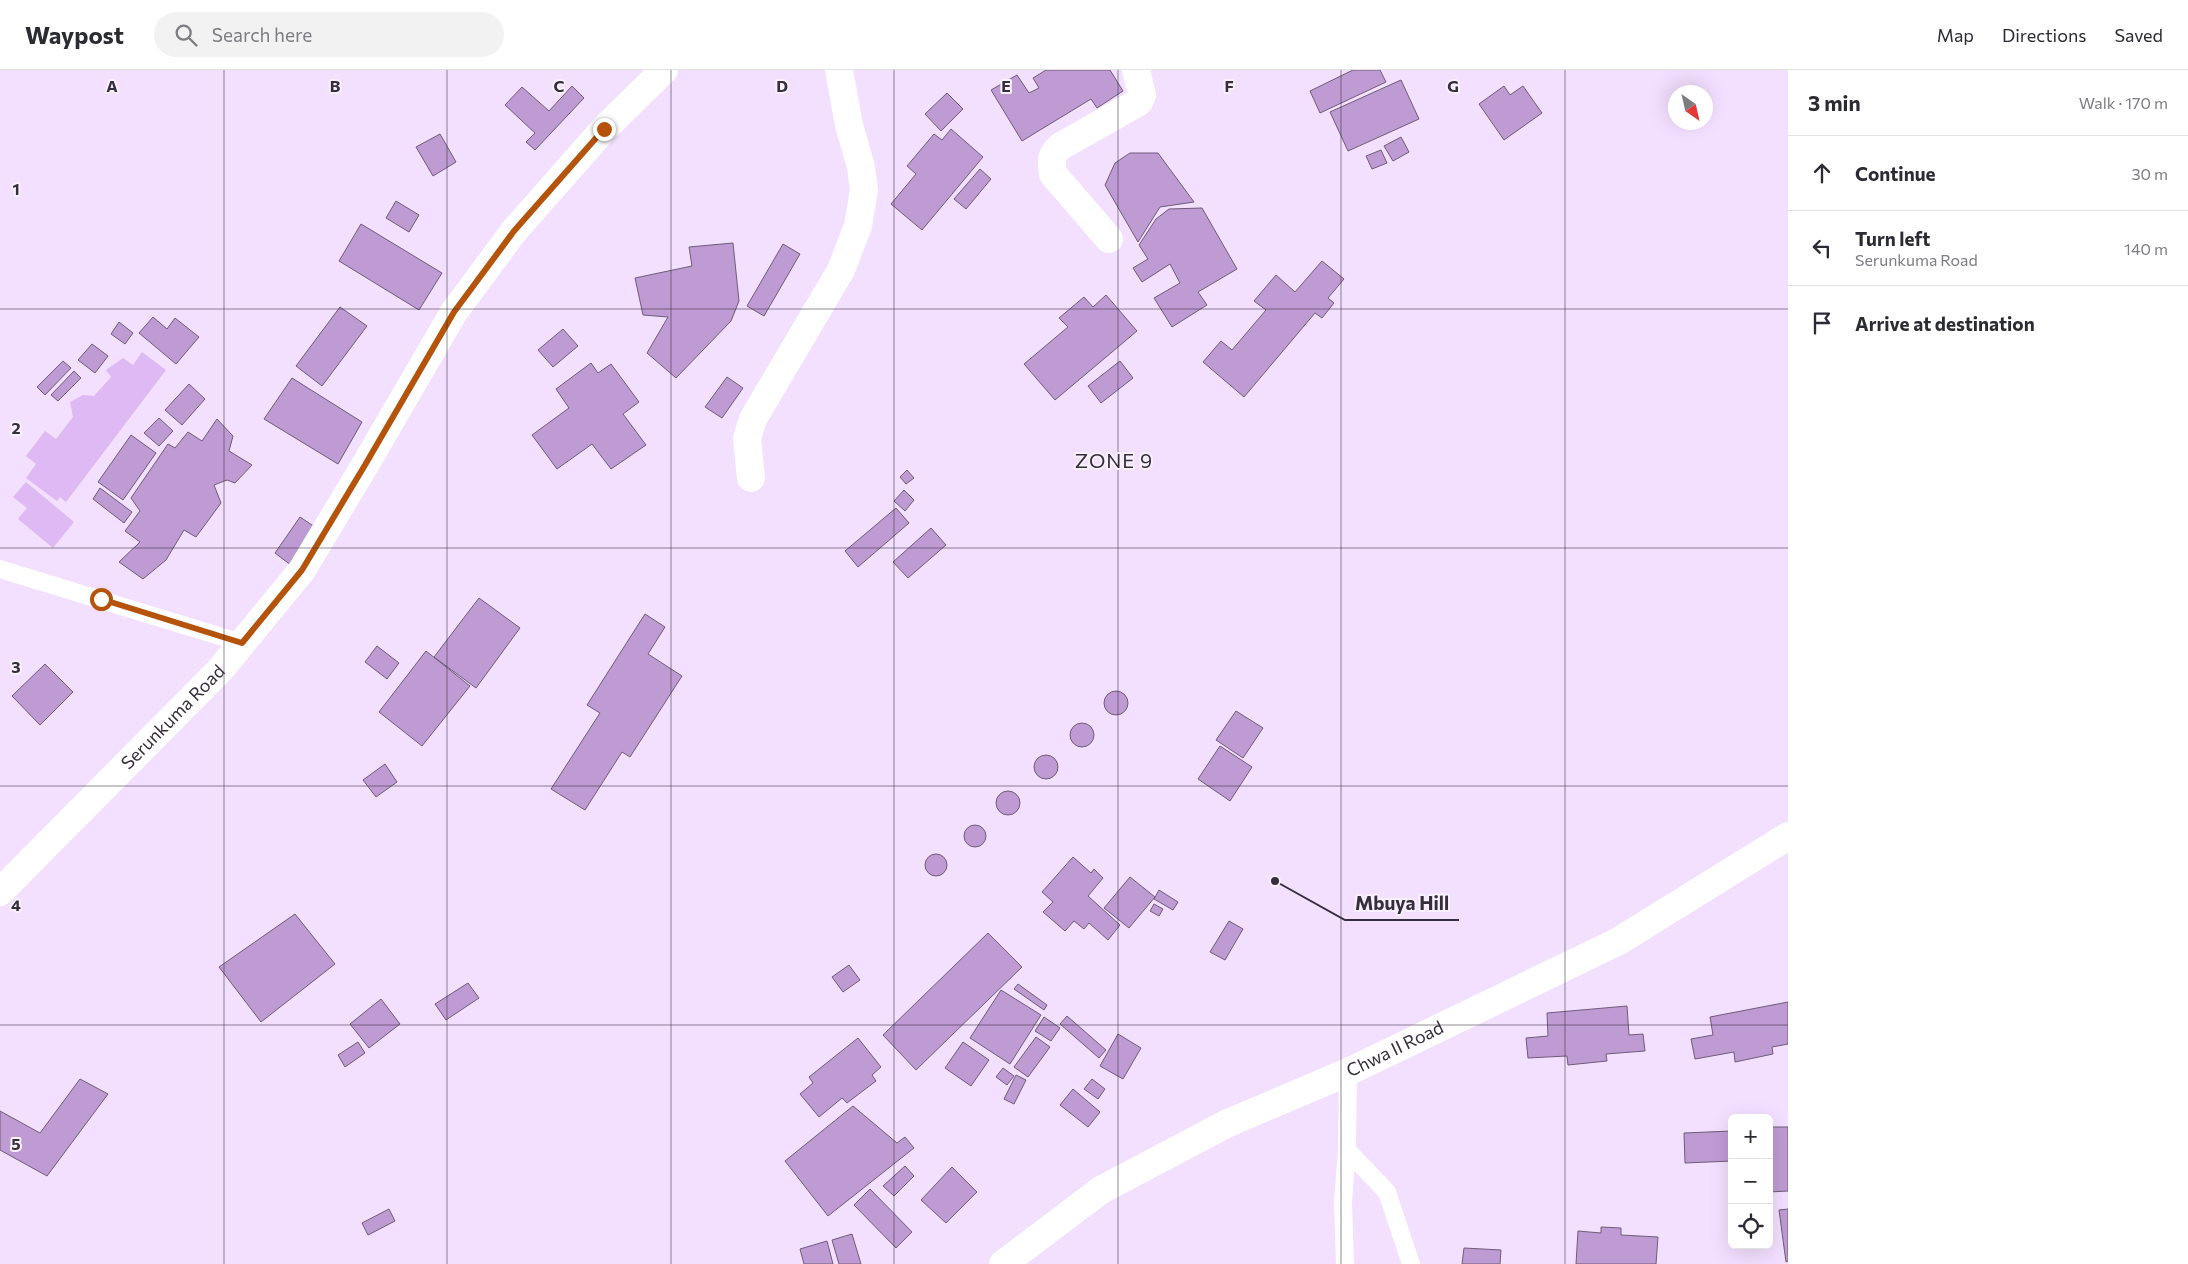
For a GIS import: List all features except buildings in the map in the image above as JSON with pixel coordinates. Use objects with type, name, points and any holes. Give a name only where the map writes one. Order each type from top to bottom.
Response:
[{"type":"street","name":"Serunkuma Road","points":[[0,892],[220,670],[302,570],[454,312],[527,217],[604,129],[664,70]]},
{"type":"street","points":[[751,478],[747,438],[753,419],[841,270],[858,226],[864,190],[861,167],[849,125],[839,70]]},
{"type":"street","points":[[1109,239],[1053,174],[1050,161],[1053,152],[1061,146],[1139,102],[1142,95],[1136,70]]},
{"type":"street","name":"Chwa II Road","points":[[1004,1264],[1101,1190],[1226,1124],[1348,1072],[1619,941],[1788,836]]},
{"type":"lane","points":[[0,569],[242,643]]},
{"type":"lane","points":[[1346,1264],[1343,1202],[1348,1150],[1348,1072]]},
{"type":"lane","points":[[1348,1150],[1387,1192],[1411,1264]]},
{"type":"shaded area","points":[[142,352],[166,370],[66,502],[60,497],[57,501],[26,478],[36,464],[26,456],[45,431],[56,439],[73,417],[70,402],[83,395],[94,396],[111,377],[106,370],[123,358],[133,365]]},
{"type":"shaded area","points":[[26,482],[74,522],[53,548],[18,519],[27,508],[13,497]]},
{"type":"place","name":"Mbuya Hill","points":[[1275,881]]},
{"type":"district","name":"ZONE 9","points":[[1114,461]]},
{"type":"route","points":[[101,599],[242,643],[302,570],[454,312],[514,231],[604,129]]}]
